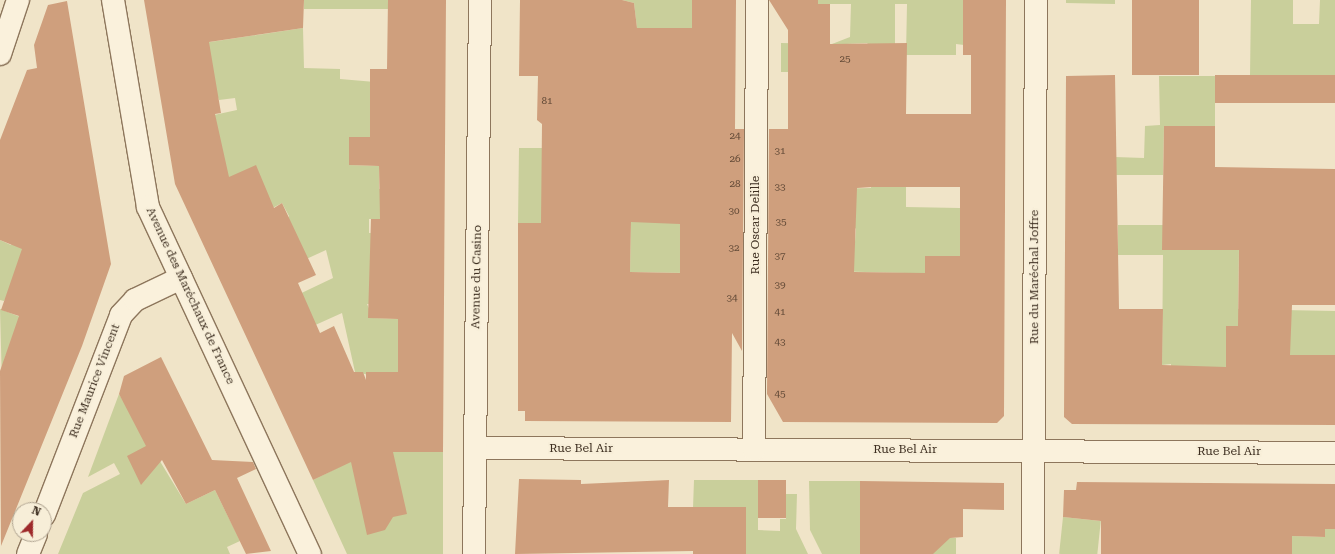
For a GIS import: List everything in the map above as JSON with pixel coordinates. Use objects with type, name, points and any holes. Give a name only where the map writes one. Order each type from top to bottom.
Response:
[{"type":"street","points":[[0,54],[18,0]]},
{"type":"street","name":"Avenue des Maréchaux de France","points":[[113,0],[144,192],[181,278],[310,554]]},
{"type":"street","name":"Avenue du Casino","points":[[474,554],[480,0]]},
{"type":"street","name":"Rue Oscar Delille","points":[[754,450],[757,0]]},
{"type":"street","name":"Rue du Maréchal Joffre","points":[[1033,554],[1036,0]]},
{"type":"street","name":"Rue Maurice Vincent","points":[[49,502],[121,315],[135,300],[181,278]]},
{"type":"street","name":"Rue Bel Air","points":[[475,448],[1335,453]]},
{"type":"street","points":[[28,554],[33,542]]},
{"type":"green space","points":[[304,0],[388,0],[388,9],[304,9]]},
{"type":"green space","points":[[622,0],[692,0],[692,28],[637,28],[634,3]]},
{"type":"green space","points":[[818,0],[963,0],[964,45],[956,44],[956,55],[906,55],[907,4],[895,4],[895,73],[867,43],[846,44],[845,72],[781,72],[781,43],[832,44],[850,37],[851,4],[818,4]]},
{"type":"green space","points":[[1066,0],[1115,0],[1115,4],[1066,3]]},
{"type":"green space","points":[[1251,0],[1293,0],[1293,24],[1319,24],[1320,0],[1335,0],[1335,75],[1250,76]]},
{"type":"green space","points":[[303,28],[304,68],[340,69],[340,79],[375,82],[370,99],[370,137],[349,137],[349,165],[379,166],[379,189],[390,189],[389,219],[369,219],[369,233],[406,233],[396,290],[444,290],[444,303],[367,304],[373,318],[400,319],[398,381],[355,372],[342,313],[282,340],[268,309],[333,278],[326,250],[267,277],[289,216],[282,203],[267,211],[217,183],[214,115],[237,110],[235,98],[219,100],[197,44]]},
{"type":"green space","points":[[1159,76],[1215,76],[1215,126],[1164,126],[1163,175],[1116,175],[1115,157],[1144,158],[1145,126],[1160,125]]},
{"type":"green space","points":[[519,148],[542,148],[542,182],[680,224],[685,273],[630,272],[631,223],[518,223]]},
{"type":"green space","points":[[872,174],[906,174],[906,207],[960,208],[961,256],[925,256],[925,272],[935,273],[906,299],[906,273],[825,271],[842,242],[855,242],[856,229],[825,189],[871,188]]},
{"type":"green space","points":[[58,208],[4,301],[0,300],[0,240],[11,245],[18,230]]},
{"type":"green space","points":[[1118,225],[1164,225],[1239,248],[1238,309],[1335,311],[1335,355],[1282,369],[1291,326],[1226,326],[1226,367],[1197,367],[1171,385],[1171,364],[1162,365],[1163,255],[1118,255]]},
{"type":"green space","points":[[0,309],[23,318],[5,357],[2,385]]},
{"type":"green space","points":[[119,394],[186,504],[215,490],[240,541],[227,547],[230,554],[58,554],[83,493],[120,474],[114,463],[88,477]]},
{"type":"green space","points":[[332,447],[443,452],[443,554],[347,554],[313,480],[341,466]]},
{"type":"green space","points":[[694,480],[758,480],[758,530],[780,531],[780,519],[786,519],[786,494],[797,494],[796,529],[808,554],[746,554],[746,509],[693,508]]},
{"type":"green space","points":[[809,481],[860,481],[860,554],[822,554],[810,530]]},
{"type":"green space","points":[[1063,517],[1101,521],[1097,554],[1059,554]]},
{"type":"green space","points":[[1325,529],[1335,529],[1335,554],[1292,554],[1292,536],[1324,537]]},
{"type":"green space","points":[[935,537],[956,538],[956,554],[926,554]]},
{"type":"building","points":[[144,0],[304,0],[303,28],[209,42],[221,113],[215,114],[229,177],[256,165],[274,208],[282,203],[316,275],[298,283],[320,333],[334,326],[354,372],[363,372],[366,380],[366,372],[398,372],[398,319],[368,318],[371,219],[380,219],[379,166],[349,165],[349,137],[370,137],[370,69],[387,69],[388,0],[446,0],[443,452],[393,452],[407,514],[393,517],[385,530],[367,535],[351,462],[313,480],[175,184]]},
{"type":"building","points":[[520,0],[622,0],[634,3],[637,28],[692,28],[692,0],[736,0],[735,129],[744,129],[742,351],[732,333],[731,422],[525,421],[525,411],[518,411],[518,223],[541,223],[542,124],[537,120],[538,76],[519,76]],"holes":[[[631,222],[680,224],[680,273],[630,272]]]},
{"type":"building","points":[[769,0],[818,0],[818,4],[830,4],[830,44],[907,43],[906,114],[971,114],[971,55],[963,55],[963,0],[1006,0],[1004,416],[997,423],[783,422],[767,394],[769,129],[788,129],[788,30]],"holes":[[[960,187],[960,256],[925,256],[925,273],[854,272],[857,188]]]},
{"type":"building","points":[[1132,0],[1199,0],[1199,75],[1132,75]]},
{"type":"building","points":[[67,1],[111,264],[82,346],[19,502],[12,502],[12,519],[1,546],[0,371],[19,316],[1,310],[22,249],[0,240],[0,140],[27,70],[37,68],[34,45],[48,5]]},
{"type":"building","points":[[1115,75],[1119,309],[1163,309],[1162,365],[1226,367],[1226,326],[1238,326],[1239,250],[1162,250],[1164,126],[1215,126],[1215,167],[1335,169],[1335,305],[1292,305],[1290,355],[1335,355],[1335,425],[1072,424],[1064,417],[1066,76]]},
{"type":"building","points":[[1215,75],[1335,75],[1335,103],[1215,103]]},
{"type":"building","points":[[161,357],[212,460],[253,462],[256,469],[237,478],[271,551],[246,554],[215,490],[186,504],[162,460],[141,485],[127,456],[146,446],[119,394],[124,376]]},
{"type":"building","points":[[519,479],[581,480],[581,484],[669,480],[668,507],[746,507],[746,554],[693,554],[693,551],[515,554]]},
{"type":"building","points":[[758,480],[786,480],[786,518],[758,518]]},
{"type":"building","points":[[860,481],[1004,483],[1004,510],[963,509],[963,537],[950,538],[933,554],[860,554]]},
{"type":"building","points":[[1077,482],[1335,484],[1335,529],[1325,529],[1325,537],[1292,536],[1292,554],[1101,554],[1101,521],[1063,517],[1064,490],[1076,490]]}]
